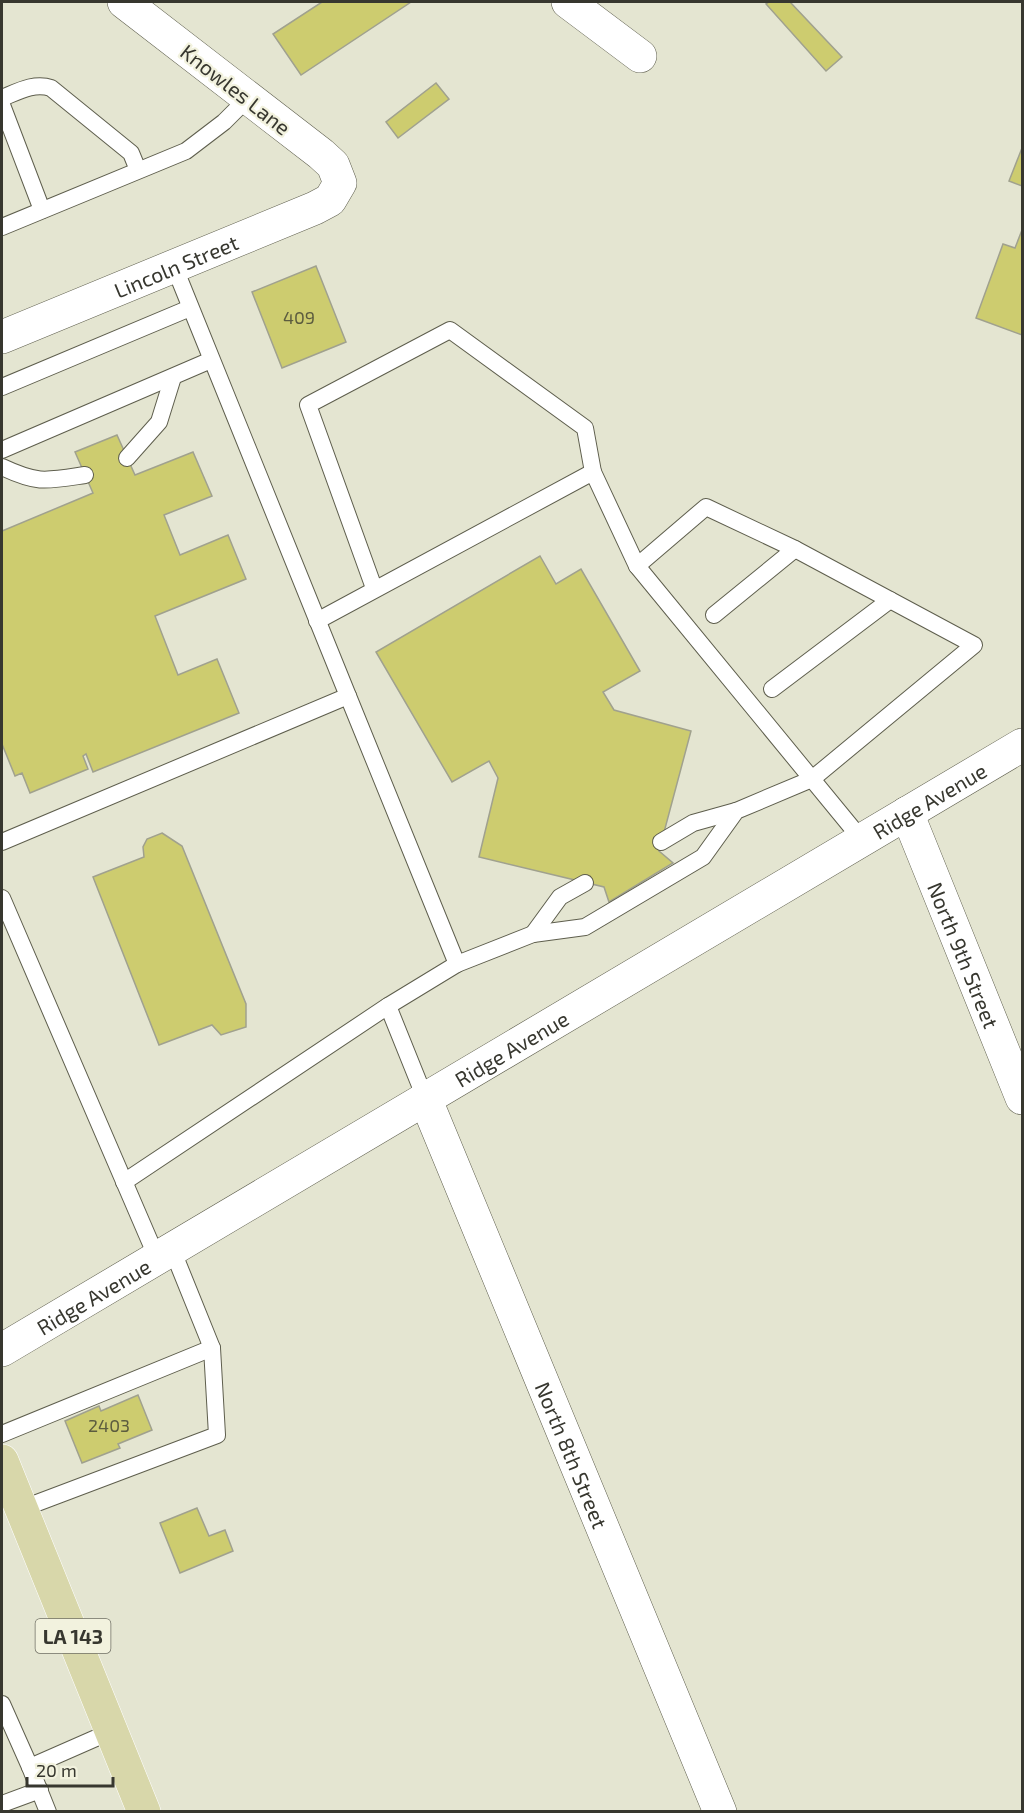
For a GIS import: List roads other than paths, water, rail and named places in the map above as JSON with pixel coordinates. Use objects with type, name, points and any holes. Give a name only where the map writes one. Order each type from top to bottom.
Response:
[{"type":"main road","name":"LA 143","points":[[2,1461],[144,1812]]},
{"type":"street","name":"Knowles Lane","points":[[124,2],[333,165],[340,183]]},
{"type":"street","points":[[568,2],[640,56]]},
{"type":"street","name":"Lincoln Street","points":[[3,333],[315,208],[330,200],[340,183]]},
{"type":"street","name":"Ridge Avenue","points":[[2,1350],[1023,745]]},
{"type":"street","name":"North 9th Street","points":[[907,813],[1023,1098]]},
{"type":"street","name":"North 8th Street","points":[[425,1098],[720,1812]]},
{"type":"lane","points":[[2,98],[34,86],[42,85],[51,88],[131,153],[138,170]]},
{"type":"lane","points":[[2,227],[186,151],[216,129],[248,98]]},
{"type":"lane","points":[[2,105],[42,210]]},
{"type":"lane","points":[[174,266],[457,964]]},
{"type":"lane","points":[[2,387],[190,308]]},
{"type":"lane","points":[[374,588],[308,405],[450,330],[585,428],[593,472],[638,566],[862,840]]},
{"type":"lane","points":[[2,450],[211,360]]},
{"type":"lane","points":[[127,458],[159,422],[173,376]]},
{"type":"lane","points":[[2,467],[22,477],[45,482],[85,475]]},
{"type":"lane","points":[[317,621],[374,588],[593,472]]},
{"type":"lane","points":[[638,566],[706,507],[795,549],[974,645],[812,779],[736,811],[693,823],[661,842]]},
{"type":"lane","points":[[714,615],[795,549]]},
{"type":"lane","points":[[772,689],[890,600]]},
{"type":"lane","points":[[2,842],[348,696]]},
{"type":"lane","points":[[124,1182],[388,1006],[457,964],[533,934],[585,927],[703,857],[736,811]]},
{"type":"lane","points":[[533,934],[560,897],[585,883]]},
{"type":"lane","points":[[2,898],[124,1182],[164,1253],[212,1348],[217,1435],[21,1509]]},
{"type":"lane","points":[[388,1006],[425,1098]]},
{"type":"lane","points":[[2,1434],[212,1348]]},
{"type":"lane","points":[[2,1704],[48,1812]]},
{"type":"lane","points":[[30,1767],[112,1731]]},
{"type":"lane","points":[[2,1804],[39,1790]]}]
